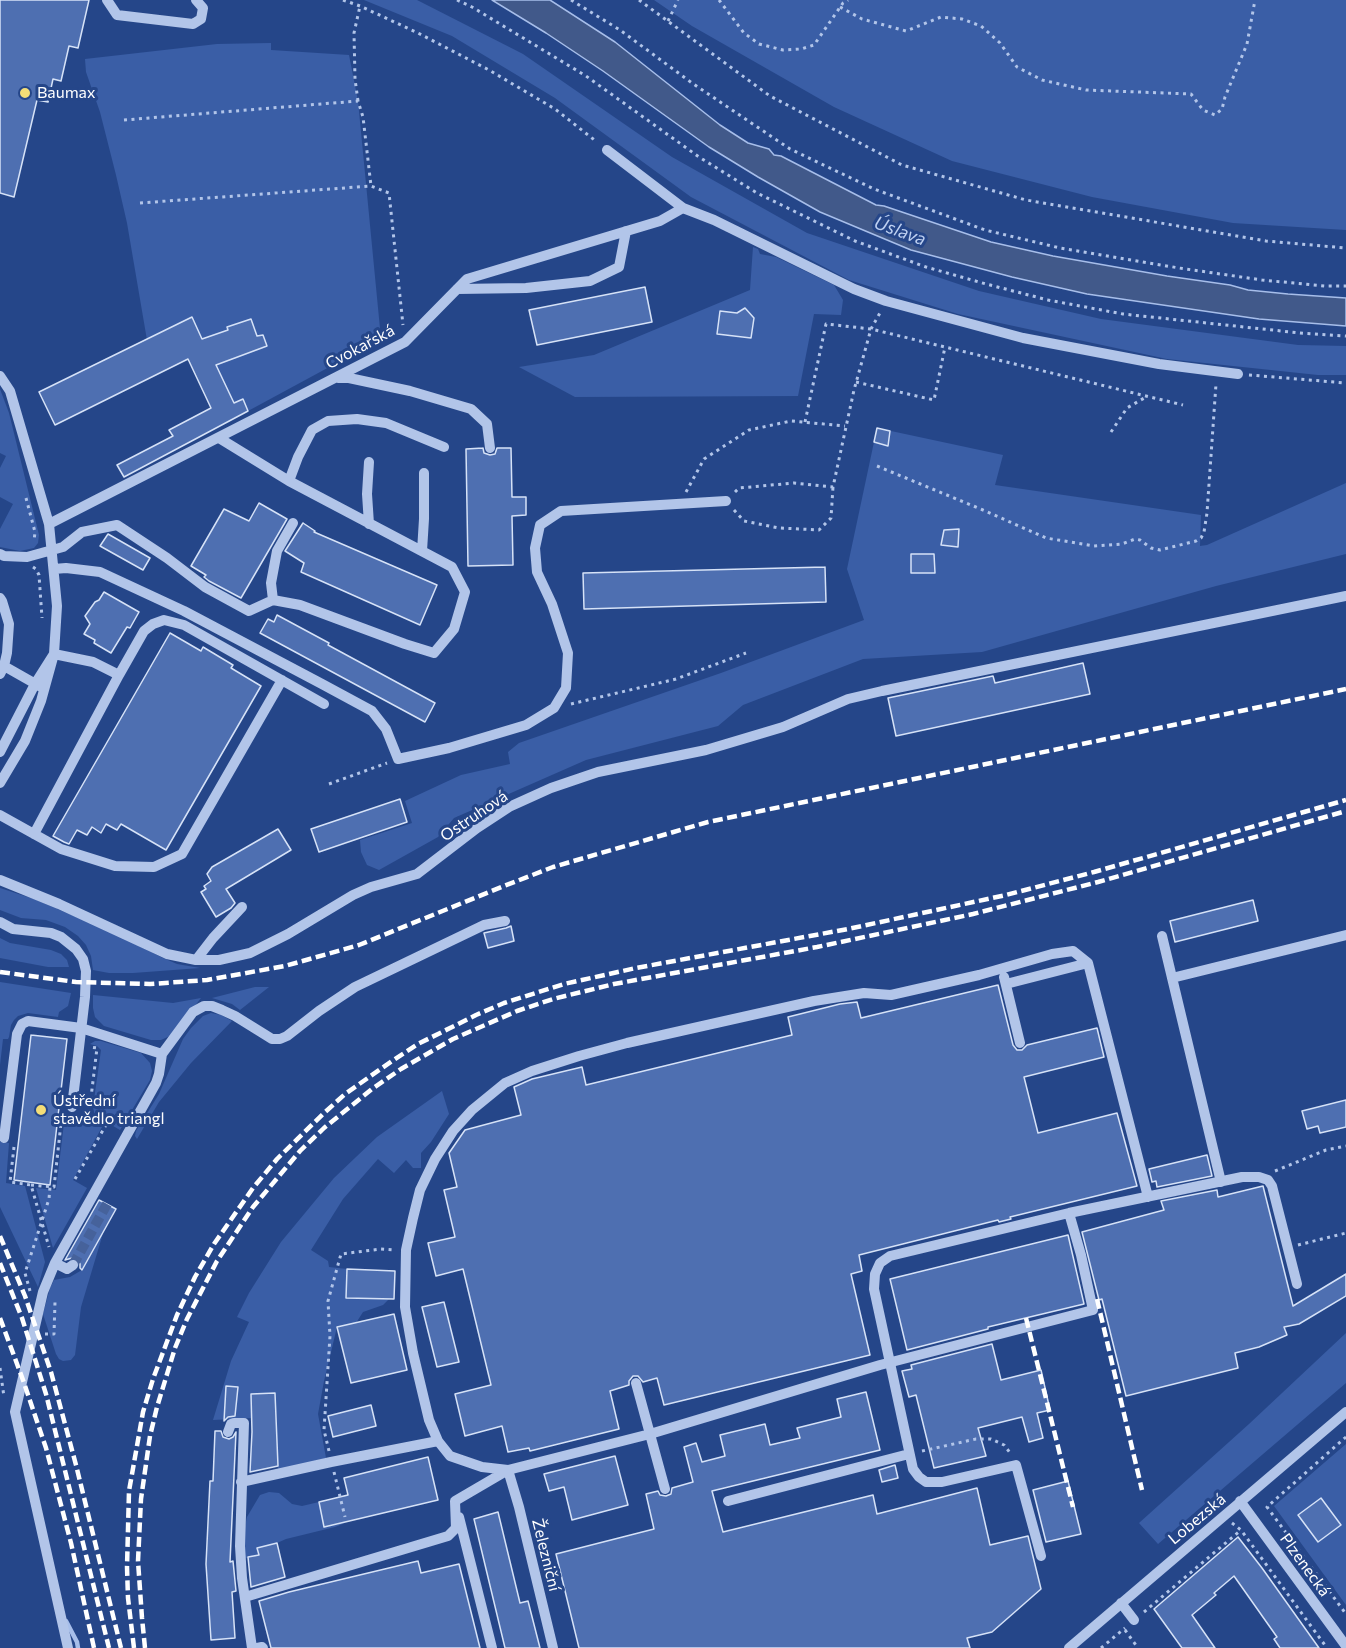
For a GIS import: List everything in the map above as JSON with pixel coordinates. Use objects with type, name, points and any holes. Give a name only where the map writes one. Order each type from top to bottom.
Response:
[{"type":"street","points":[[107,0],[117,15],[193,24],[201,19],[203,8],[196,0]]},
{"type":"street","points":[[607,150],[683,208],[714,220],[854,289],[886,301],[1023,338],[1159,364],[1238,374]]},
{"type":"street","name":"Cvokařská","points":[[49,524],[405,342],[467,279],[660,222],[683,208]]},
{"type":"street","points":[[457,289],[525,288],[590,281],[619,267],[627,231]]},
{"type":"street","points":[[0,376],[10,391],[49,524],[57,606],[54,654],[40,687],[25,741],[0,783]]},
{"type":"street","points":[[336,377],[410,391],[471,409],[487,424],[490,448]]},
{"type":"street","points":[[290,481],[298,457],[312,430],[328,421],[357,418],[386,423],[444,447]]},
{"type":"street","points":[[0,554],[27,557],[63,547],[82,532],[117,525],[167,558],[205,587],[249,611],[273,600],[300,605],[434,653],[454,629],[465,592],[452,567],[290,481],[219,438]]},
{"type":"street","points":[[369,462],[367,494],[369,524]]},
{"type":"street","points":[[422,552],[424,473]]},
{"type":"street","points":[[54,569],[100,572],[184,611],[372,711],[386,729],[398,759],[449,748],[526,725],[554,708],[566,688],[568,653],[552,604],[537,572],[535,548],[540,525],[561,512],[726,501]]},
{"type":"street","points":[[273,600],[271,583],[277,551],[293,523]]},
{"type":"street","name":"Ostruhová","points":[[0,880],[60,904],[167,954],[196,960],[219,960],[250,953],[288,934],[352,895],[417,874],[477,828],[509,807],[551,788],[598,772],[706,750],[783,726],[848,699],[882,691],[1346,596]]},
{"type":"street","points":[[0,598],[9,624],[7,653],[2,670],[40,687]]},
{"type":"street","points":[[34,834],[118,675],[144,631],[153,624],[164,620],[184,625],[324,704]]},
{"type":"street","points":[[54,654],[93,662],[118,675]]},
{"type":"street","points":[[0,815],[61,849],[116,866],[153,867],[182,854],[282,680]]},
{"type":"street","points":[[0,752],[40,687]]},
{"type":"street","points":[[196,960],[242,907]]},
{"type":"street","points":[[68,1648],[15,1412],[43,1292],[55,1263],[156,1083],[162,1054],[193,1012],[204,1006],[222,1010],[272,1039],[280,1039],[355,987],[484,925],[505,921]]},
{"type":"street","points":[[0,922],[13,928],[51,933],[61,937],[76,949],[83,959],[86,971],[86,997],[72,1110]]},
{"type":"street","points":[[1172,978],[1346,935]]},
{"type":"street","points":[[1162,936],[1221,1182]]},
{"type":"street","points":[[508,1470],[482,1467],[450,1456],[438,1441],[429,1420],[405,1307],[406,1250],[420,1190],[435,1159],[453,1131],[472,1110],[505,1083],[551,1065],[627,1043],[814,1001],[864,993],[891,995],[1073,951],[1089,963],[1148,1197]]},
{"type":"street","points":[[1006,984],[1089,963]]},
{"type":"street","points":[[1002,968],[1020,1043]]},
{"type":"street","points":[[4,1138],[3,1115],[16,1034],[22,1024],[33,1021],[81,1028],[162,1054]]},
{"type":"street","points":[[1041,1556],[1016,1465],[942,1482],[926,1482],[919,1478],[913,1469],[874,1289],[875,1274],[880,1263],[890,1256],[1069,1213],[1242,1177],[1260,1177],[1268,1180],[1272,1185],[1297,1284]]},
{"type":"street","points":[[455,1501],[508,1470],[650,1434],[890,1363],[1093,1310],[1069,1213]]},
{"type":"street","points":[[55,1263],[67,1269],[73,1265]]},
{"type":"street","points":[[636,1383],[665,1489]]},
{"type":"street","name":"Lobezská","points":[[1069,1648],[1346,1413]]},
{"type":"street","points":[[228,1432],[231,1424],[243,1423],[240,1546],[252,1648]]},
{"type":"street","points":[[241,1482],[438,1441]]},
{"type":"street","points":[[728,1502],[909,1454]]},
{"type":"street","name":"Železniční","points":[[508,1470],[553,1648]]},
{"type":"street","points":[[245,1597],[448,1536],[456,1528],[455,1501]]},
{"type":"street","points":[[455,1501],[492,1648]]},
{"type":"street","name":"Plzenecká","points":[[1240,1501],[1346,1646]]},
{"type":"street","points":[[1121,1603],[1134,1620]]},
{"type":"street","points":[[257,1648],[263,1648]]},
{"type":"path","points":[[343,0],[418,33],[489,70],[555,109],[607,150]]},
{"type":"path","points":[[457,0],[586,76],[699,157],[757,193],[835,231],[885,252],[926,267],[986,284],[1123,314],[1346,336]]},
{"type":"path","points":[[571,0],[620,30],[692,83],[790,149],[873,189],[985,230],[1060,248],[1262,280],[1346,286]]},
{"type":"path","points":[[639,0],[770,96],[902,165],[1026,200],[1266,241],[1346,248]]},
{"type":"path","points":[[668,21],[678,0]]},
{"type":"path","points":[[719,0],[744,33],[759,44],[783,50],[801,49],[814,45],[843,3],[848,0]]},
{"type":"path","points":[[840,7],[862,19],[906,31],[941,17],[962,19],[981,26],[1000,43],[1017,67],[1042,80],[1086,90],[1191,94],[1203,110],[1215,116],[1222,109],[1247,44],[1255,0]]},
{"type":"path","points":[[360,6],[354,33],[355,79],[363,117],[371,186]]},
{"type":"path","points":[[124,120],[358,101]]},
{"type":"path","points":[[140,203],[371,186],[388,193],[405,342]]},
{"type":"path","points":[[833,487],[794,483],[739,488],[726,501],[744,521],[778,528],[819,530],[831,518],[833,487],[856,382],[871,329],[878,318]]},
{"type":"path","points":[[805,422],[826,324],[871,329],[1183,405]]},
{"type":"path","points":[[856,382],[934,400],[945,347]]},
{"type":"path","points":[[877,466],[1046,538],[1094,546],[1122,544],[1135,539],[1160,550],[1196,541],[1204,532],[1207,513],[1217,373]]},
{"type":"path","points":[[1238,374],[1346,383]]},
{"type":"path","points":[[1111,432],[1126,408],[1148,397]]},
{"type":"path","points":[[680,504],[704,459],[749,430],[791,421],[846,426]]},
{"type":"path","points":[[26,495],[35,532],[32,544],[26,547],[28,565],[36,569],[39,575],[42,621]]},
{"type":"path","points":[[554,708],[676,679],[747,653]]},
{"type":"path","points":[[329,784],[398,759]]},
{"type":"path","points":[[14,1147],[10,1182],[54,1188],[72,1110],[89,1114],[106,1125],[75,1179]]},
{"type":"path","points":[[1260,1177],[1326,1150],[1346,1146]]},
{"type":"path","points":[[32,1185],[55,1263]]},
{"type":"path","points":[[1288,1248],[1346,1233]]},
{"type":"path","points":[[345,1517],[324,1430],[330,1336],[327,1301],[341,1254],[381,1249],[406,1250]]},
{"type":"path","points":[[1346,1437],[1267,1507],[1346,1614]]},
{"type":"path","points":[[909,1454],[976,1438],[991,1439],[1004,1445],[1012,1454],[1016,1465]]},
{"type":"path","points":[[1101,1648],[1241,1530],[1327,1648]]},
{"type":"path","points":[[1124,1629],[1138,1648]]},
{"type":"shaded area","points":[[364,0],[417,0],[523,54],[672,157],[807,233],[979,291],[1101,319],[1298,345],[1346,346],[1346,375],[1318,375],[1167,359],[958,314],[849,280],[691,197],[555,98],[452,36]]},
{"type":"shaded area","points":[[654,0],[1346,0],[1346,230],[1233,223],[1092,197],[952,161],[834,107],[692,26]]},
{"type":"shaded area","points":[[271,43],[271,50],[349,55],[358,101],[381,339],[248,411],[234,403],[192,318],[147,340],[127,223],[100,112],[86,72],[85,59],[217,44]]},
{"type":"shaded area","points":[[753,247],[758,249],[760,254],[776,257],[834,285],[843,300],[841,315],[814,314],[798,396],[575,397],[519,367],[594,355],[750,290]]},
{"type":"shaded area","points":[[0,389],[9,413],[39,535],[38,543],[34,548],[20,551],[0,547],[0,529],[13,504],[0,497],[0,468],[6,456],[0,453]]},
{"type":"shaded area","points":[[877,428],[1003,455],[995,485],[1201,515],[1200,546],[1207,545],[1346,483],[1346,554],[1216,586],[982,652],[863,659],[743,705],[718,726],[586,760],[454,818],[438,837],[379,870],[367,865],[361,852],[360,840],[412,823],[405,801],[461,775],[510,764],[508,752],[519,743],[721,673],[864,620],[847,569]]},
{"type":"shaded area","points":[[0,888],[34,899],[109,931],[177,964],[200,968],[133,973],[93,970],[91,956],[86,945],[65,927],[46,920],[21,918],[0,910]]},
{"type":"shaded area","points":[[0,938],[10,943],[51,950],[61,954],[67,960],[69,967],[48,967],[0,958]]},
{"type":"shaded area","points":[[0,982],[71,993],[68,1006],[59,1012],[58,1017],[28,1013],[14,1020],[8,1039],[3,1039],[0,1065]]},
{"type":"shaded area","points":[[255,987],[269,987],[240,1010],[232,1004],[212,998]]},
{"type":"shaded area","points":[[93,995],[173,1003],[201,998],[172,1035],[161,1040],[151,1040],[104,1026],[95,1017]]},
{"type":"shaded area","points":[[211,1013],[232,1021],[191,1063],[159,1102],[137,1139],[136,1131],[159,1094],[183,1039],[203,1016]]},
{"type":"shaded area","points":[[95,1041],[141,1053],[150,1063],[152,1071],[150,1080],[120,1130],[96,1116],[94,1112],[101,1050],[90,1044]]},
{"type":"shaded area","points":[[442,1091],[449,1114],[421,1153],[421,1168],[413,1168],[406,1160],[394,1173],[378,1159],[343,1199],[311,1250],[328,1261],[329,1267],[347,1269],[346,1297],[389,1299],[383,1305],[363,1312],[356,1323],[337,1327],[318,1414],[326,1458],[278,1471],[275,1393],[251,1394],[252,1418],[213,1420],[231,1361],[249,1322],[237,1317],[281,1242],[334,1178],[377,1137]]},
{"type":"shaded area","points":[[65,1115],[88,1118],[102,1127],[73,1180],[87,1188],[53,1248],[36,1188],[56,1190]]},
{"type":"shaded area","points":[[0,1142],[9,1143],[6,1183],[25,1186],[45,1262],[38,1287],[0,1207]]},
{"type":"shaded area","points":[[104,1230],[81,1307],[75,1355],[71,1360],[63,1361],[56,1354],[43,1314],[50,1288],[54,1280],[70,1277],[82,1270]]},
{"type":"shaded area","points":[[1346,1333],[1346,1383],[1158,1544],[1139,1523]]},
{"type":"shaded area","points":[[1346,1444],[1346,1605],[1274,1506]]},
{"type":"shaded area","points":[[269,1492],[279,1493],[292,1504],[302,1506],[319,1502],[324,1527],[345,1523],[258,1548],[259,1555],[243,1559],[243,1535],[247,1517],[260,1495]]},
{"type":"water","name":"Úslava","points":[[492,0],[550,0],[615,42],[720,125],[748,143],[769,149],[774,155],[781,156],[876,205],[991,242],[1053,256],[1230,285],[1248,290],[1346,298],[1346,326],[1259,319],[1087,294],[911,250],[820,212],[758,177],[709,147],[546,33]]},
{"type":"building","name":"Baumax","points":[[0,0],[89,0],[78,48],[69,46],[61,81],[53,79],[48,102],[37,100],[14,197],[0,193]]},
{"type":"building","points":[[645,287],[652,322],[537,345],[529,310]]},
{"type":"building","points":[[745,308],[754,318],[751,338],[717,334],[720,311],[737,313]]},
{"type":"building","points":[[192,317],[202,339],[251,319],[257,336],[263,335],[267,346],[216,365],[234,403],[243,399],[248,411],[124,477],[117,465],[173,436],[169,430],[211,408],[188,359],[55,425],[39,392]]},
{"type":"building","points":[[877,428],[890,431],[888,446],[874,442]]},
{"type":"building","points":[[483,448],[484,453],[490,455],[495,454],[497,448],[511,448],[512,497],[526,497],[526,515],[512,516],[513,565],[468,566],[466,449]]},
{"type":"building","points":[[259,503],[287,519],[241,598],[209,581],[204,577],[206,575],[191,566],[224,509],[249,521]]},
{"type":"building","points":[[303,523],[314,532],[437,585],[420,625],[301,572],[304,563],[285,551]]},
{"type":"building","points":[[959,529],[958,547],[941,545],[944,530]]},
{"type":"building","points":[[108,534],[150,558],[143,570],[100,546]]},
{"type":"building","points":[[911,554],[934,554],[935,573],[911,573]]},
{"type":"building","points":[[825,567],[826,602],[584,609],[583,573]]},
{"type":"building","points":[[104,592],[139,612],[111,653],[84,634],[90,624],[85,616]]},
{"type":"building","points":[[277,615],[435,703],[425,722],[260,633],[268,619],[274,622]]},
{"type":"building","points":[[170,633],[201,651],[203,647],[233,665],[231,668],[261,686],[166,850],[121,824],[117,830],[106,824],[101,833],[92,827],[87,835],[77,830],[69,844],[64,842],[53,836]]},
{"type":"building","points":[[1083,663],[1090,694],[896,736],[888,698],[993,676],[995,683]]},
{"type":"building","points":[[400,799],[407,822],[319,852],[311,829]]},
{"type":"building","points":[[278,829],[291,850],[226,889],[235,903],[216,917],[201,892],[206,889],[204,886],[211,881],[207,874],[212,867]]},
{"type":"building","points":[[1253,900],[1258,921],[1175,942],[1170,921]]},
{"type":"building","points":[[511,926],[514,941],[488,948],[484,933]]},
{"type":"building","points":[[998,985],[1013,1045],[1017,1050],[1022,1050],[1027,1045],[1097,1028],[1104,1057],[1024,1077],[1038,1133],[1117,1113],[1137,1186],[859,1255],[862,1271],[851,1274],[870,1355],[664,1405],[657,1378],[643,1382],[638,1376],[633,1376],[629,1385],[610,1391],[619,1429],[530,1451],[529,1448],[508,1452],[502,1426],[465,1436],[455,1394],[491,1385],[463,1269],[436,1276],[428,1243],[455,1237],[444,1190],[457,1187],[449,1153],[465,1130],[521,1115],[514,1087],[532,1079],[582,1067],[586,1085],[792,1035],[788,1017],[840,1004],[857,1002],[861,1018]]},
{"type":"building","name":"Ústřední stavědlo triangl","points":[[31,1035],[67,1039],[50,1185],[14,1180]]},
{"type":"building","points":[[1346,1100],[1346,1127],[1320,1133],[1318,1126],[1307,1129],[1302,1111]]},
{"type":"building","points":[[1207,1155],[1212,1176],[1157,1187],[1156,1181],[1152,1182],[1149,1169]]},
{"type":"building","points":[[1263,1186],[1293,1306],[1346,1274],[1346,1296],[1299,1324],[1284,1327],[1287,1335],[1259,1347],[1235,1353],[1238,1368],[1126,1396],[1102,1299],[1099,1300],[1082,1232],[1164,1210],[1161,1201],[1217,1190],[1218,1197]]},
{"type":"building","points":[[99,1200],[116,1209],[82,1270],[77,1259],[65,1260]]},
{"type":"building","points":[[1068,1235],[1084,1304],[988,1327],[988,1329],[907,1350],[890,1279]]},
{"type":"building","points":[[347,1269],[395,1271],[394,1299],[346,1298]]},
{"type":"building","points":[[444,1302],[459,1362],[437,1367],[422,1307]]},
{"type":"building","points":[[394,1314],[407,1370],[351,1383],[337,1327]]},
{"type":"building","points":[[992,1344],[1001,1380],[1041,1370],[1050,1410],[1037,1413],[1043,1438],[1029,1442],[1022,1417],[978,1428],[986,1456],[934,1468],[916,1395],[909,1397],[902,1371],[912,1369],[911,1365]]},
{"type":"building","points":[[226,1386],[238,1387],[235,1416],[228,1417],[224,1421]]},
{"type":"building","points":[[866,1392],[880,1450],[712,1491],[723,1532],[873,1495],[877,1514],[977,1488],[990,1545],[1028,1536],[1041,1589],[992,1632],[967,1638],[970,1648],[579,1648],[556,1554],[654,1529],[646,1494],[658,1491],[660,1495],[666,1496],[671,1494],[672,1488],[693,1482],[684,1447],[696,1443],[702,1462],[725,1456],[720,1435],[765,1424],[770,1445],[800,1438],[797,1428],[841,1417],[837,1399]]},
{"type":"building","points":[[275,1393],[278,1466],[250,1472],[251,1394]]},
{"type":"building","points":[[371,1405],[376,1426],[333,1437],[328,1416]]},
{"type":"building","points":[[215,1431],[221,1431],[223,1437],[229,1439],[236,1432],[230,1562],[233,1561],[236,1591],[232,1592],[235,1638],[211,1640],[206,1564]]},
{"type":"building","points":[[615,1456],[628,1505],[572,1520],[564,1487],[549,1491],[544,1474]]},
{"type":"building","points":[[428,1457],[438,1500],[324,1527],[319,1502],[348,1495],[344,1478]]},
{"type":"building","points":[[895,1465],[898,1478],[882,1482],[879,1470]]},
{"type":"building","points":[[1068,1481],[1081,1534],[1046,1542],[1033,1490]]},
{"type":"building","points":[[1321,1498],[1341,1525],[1318,1542],[1298,1515]]},
{"type":"building","points":[[498,1512],[520,1603],[528,1601],[540,1648],[505,1648],[474,1519]]},
{"type":"building","points":[[1238,1537],[1319,1648],[1280,1648],[1274,1639],[1277,1637],[1234,1576],[1192,1615],[1215,1648],[1182,1648],[1154,1609]]},
{"type":"building","points":[[277,1543],[285,1577],[251,1587],[248,1557],[259,1555],[257,1548]]},
{"type":"building","points":[[418,1561],[421,1573],[459,1564],[480,1648],[271,1648],[259,1601]]},
{"type":"waterway","points":[[66,1621],[78,1648]]},
{"type":"tunnel","points":[[73,1265],[107,1204]]},
{"type":"railway","points":[[0,972],[76,982],[150,984],[207,980],[285,966],[359,945],[553,867],[708,822],[1346,689]]},
{"type":"railway","points":[[134,1648],[127,1567],[129,1491],[143,1412],[177,1315],[214,1244],[253,1188],[277,1159],[345,1094],[392,1061],[418,1044],[476,1015],[504,1003],[564,984],[636,968],[848,929],[1006,895],[1346,800]]},
{"type":"railway","points":[[145,1648],[138,1561],[141,1499],[150,1436],[175,1348],[187,1319],[217,1261],[253,1207],[300,1151],[372,1089],[453,1039],[517,1011],[553,999],[614,984],[817,947],[973,914],[1098,882],[1346,811]]},
{"type":"railway","points":[[0,1236],[25,1296],[51,1372],[121,1648]]},
{"type":"railway","points":[[0,1263],[22,1318],[46,1394],[109,1648]]},
{"type":"railway","points":[[1097,1299],[1142,1490]]},
{"type":"railway","points":[[0,1318],[46,1448],[71,1543],[94,1648]]},
{"type":"railway","points":[[1026,1318],[1073,1507]]},
{"type":"place","name":"Baumax","points":[[25,93]]},
{"type":"place","name":"Ústřední stavědlo triangl","points":[[41,1110]]}]
